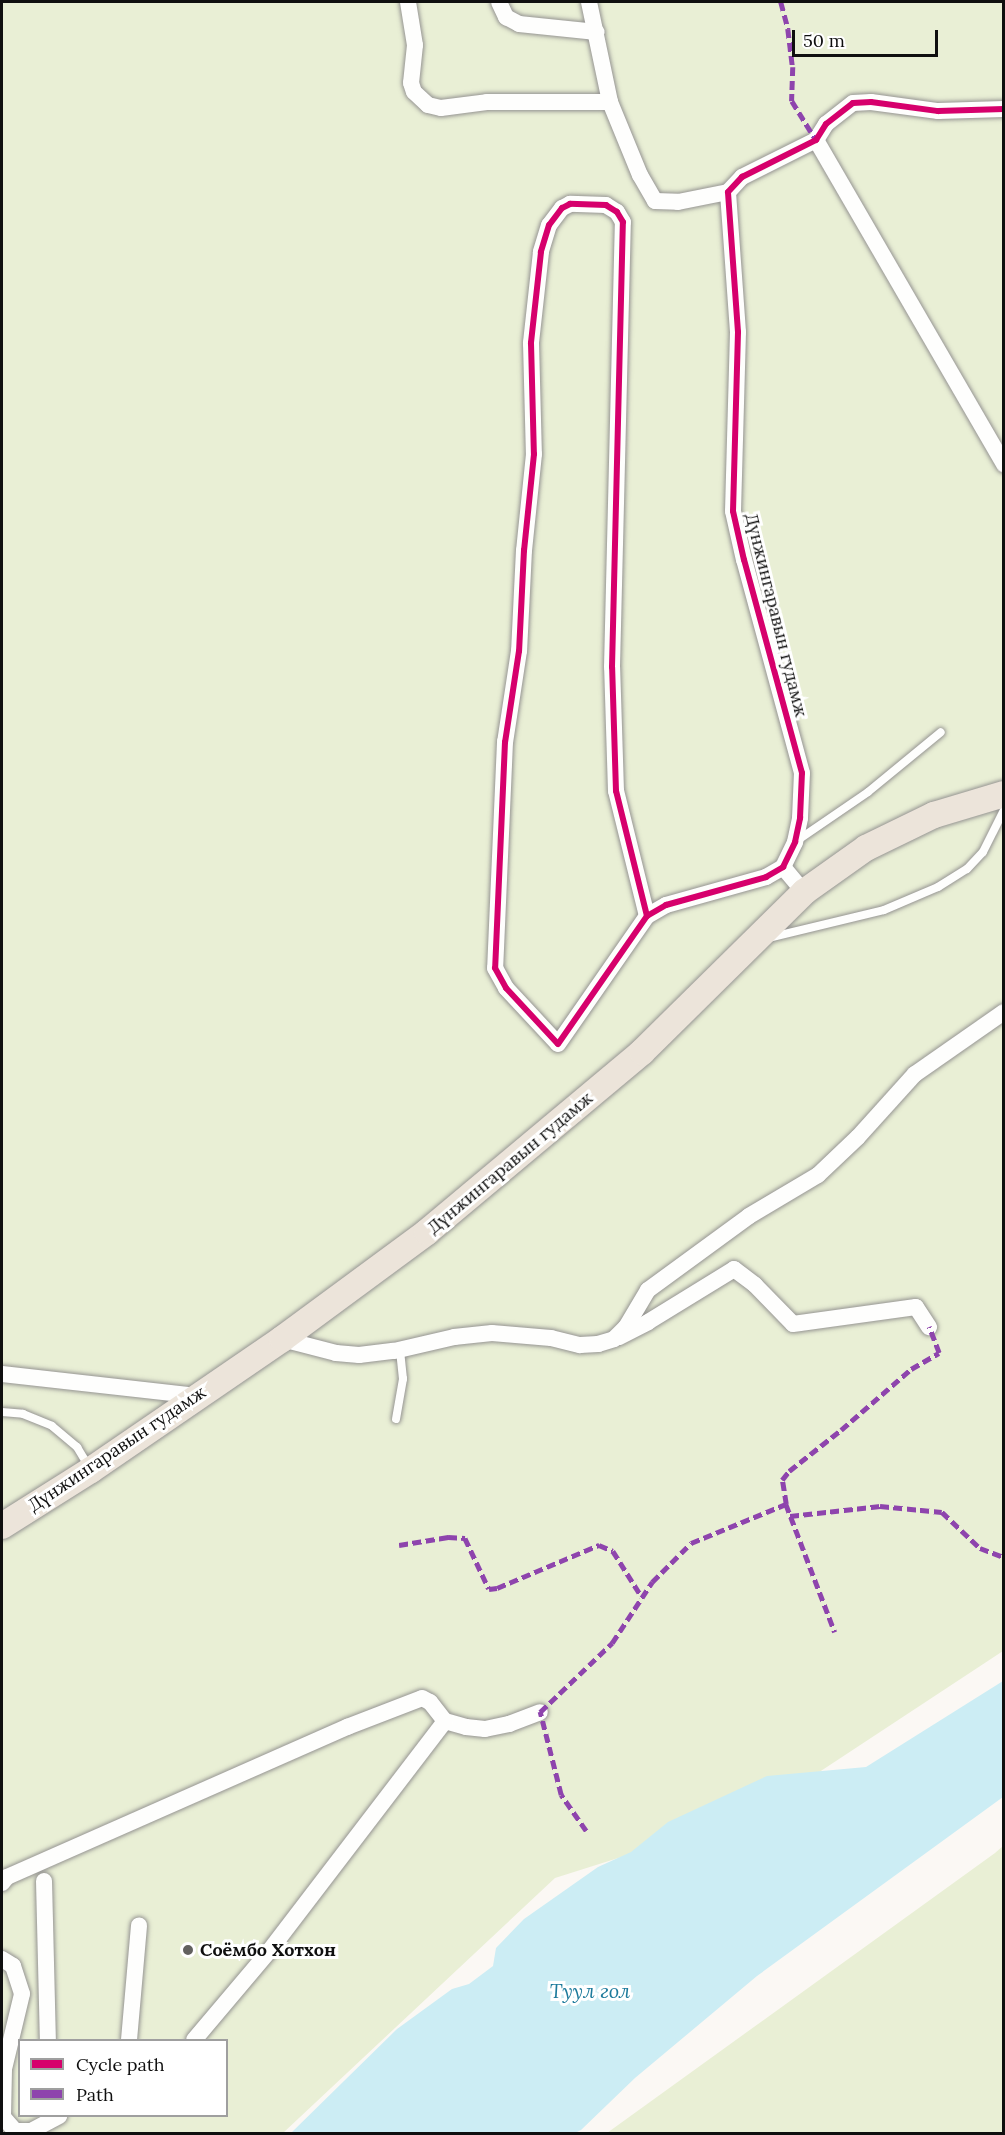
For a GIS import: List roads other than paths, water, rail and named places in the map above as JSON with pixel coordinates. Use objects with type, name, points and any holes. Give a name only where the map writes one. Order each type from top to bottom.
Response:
[{"type":"main road","name":"Дүнжингаравын гудамж","points":[[2,1526],[91,1470],[282,1339],[428,1232],[642,1052],[804,892],[866,849],[934,815],[1004,794]]},
{"type":"street","points":[[408,2],[415,45],[411,83],[414,92],[429,105],[441,108],[487,102],[610,102]]},
{"type":"street","points":[[499,2],[506,17],[519,24],[597,32]]},
{"type":"street","points":[[589,2],[610,102],[640,175],[655,201],[678,202],[728,192],[741,177],[816,140],[826,123],[853,103],[871,102],[938,111],[1004,109]]},
{"type":"street","points":[[816,140],[1004,464]]},
{"type":"street","name":"Дүнжингаравын гудамж","points":[[728,192],[738,332],[734,511],[744,560],[802,773],[800,818],[795,842],[783,867]]},
{"type":"street","points":[[647,916],[616,791],[612,678],[623,222],[617,212],[606,205],[570,204],[562,208],[549,225],[541,252],[534,304],[530,359],[534,454],[524,550],[519,651],[505,742],[495,968],[506,988],[558,1044],[647,916],[666,904],[766,877],[783,867],[804,892]]},
{"type":"street","points":[[614,1339],[626,1327],[641,1300],[653,1286],[749,1216],[818,1175],[858,1137],[915,1074],[1004,1012]]},
{"type":"street","points":[[282,1339],[336,1353],[359,1355],[454,1337],[492,1334],[530,1336],[580,1345],[598,1344],[614,1339],[648,1322],[734,1269],[755,1285],[793,1324],[916,1307],[929,1327]]},
{"type":"street","points":[[2,1374],[197,1396]]},
{"type":"street","points":[[2,1883],[7,1877],[422,1698],[445,1721],[466,1727],[485,1728],[509,1724],[540,1712]]},
{"type":"street","points":[[195,2039],[270,1950],[445,1721]]},
{"type":"street","points":[[44,1881],[48,2039]]},
{"type":"street","points":[[129,2039],[140,1925]]},
{"type":"street","points":[[2,1959],[13,1966],[22,1994],[4,2069],[3,2117],[15,2131],[31,2131],[56,2117]]},
{"type":"lane","points":[[795,842],[868,792],[941,732]]},
{"type":"lane","points":[[753,941],[884,910],[938,888],[967,869],[983,852],[1004,810]]},
{"type":"lane","points":[[396,1419],[403,1379],[400,1349]]},
{"type":"lane","points":[[2,1412],[23,1414],[52,1426],[77,1447],[91,1470]]},
{"type":"water","name":"Туул гол","points":[[1003,1681],[1003,1797],[757,1976],[635,2078],[581,2130],[573,2134],[291,2133],[397,2029],[452,1989],[469,1984],[493,1966],[496,1948],[524,1919],[598,1867],[631,1852],[668,1822],[767,1776],[866,1767]]},
{"type":"place","name":"Соёмбо Хотхон","points":[[188,1950]]}]
